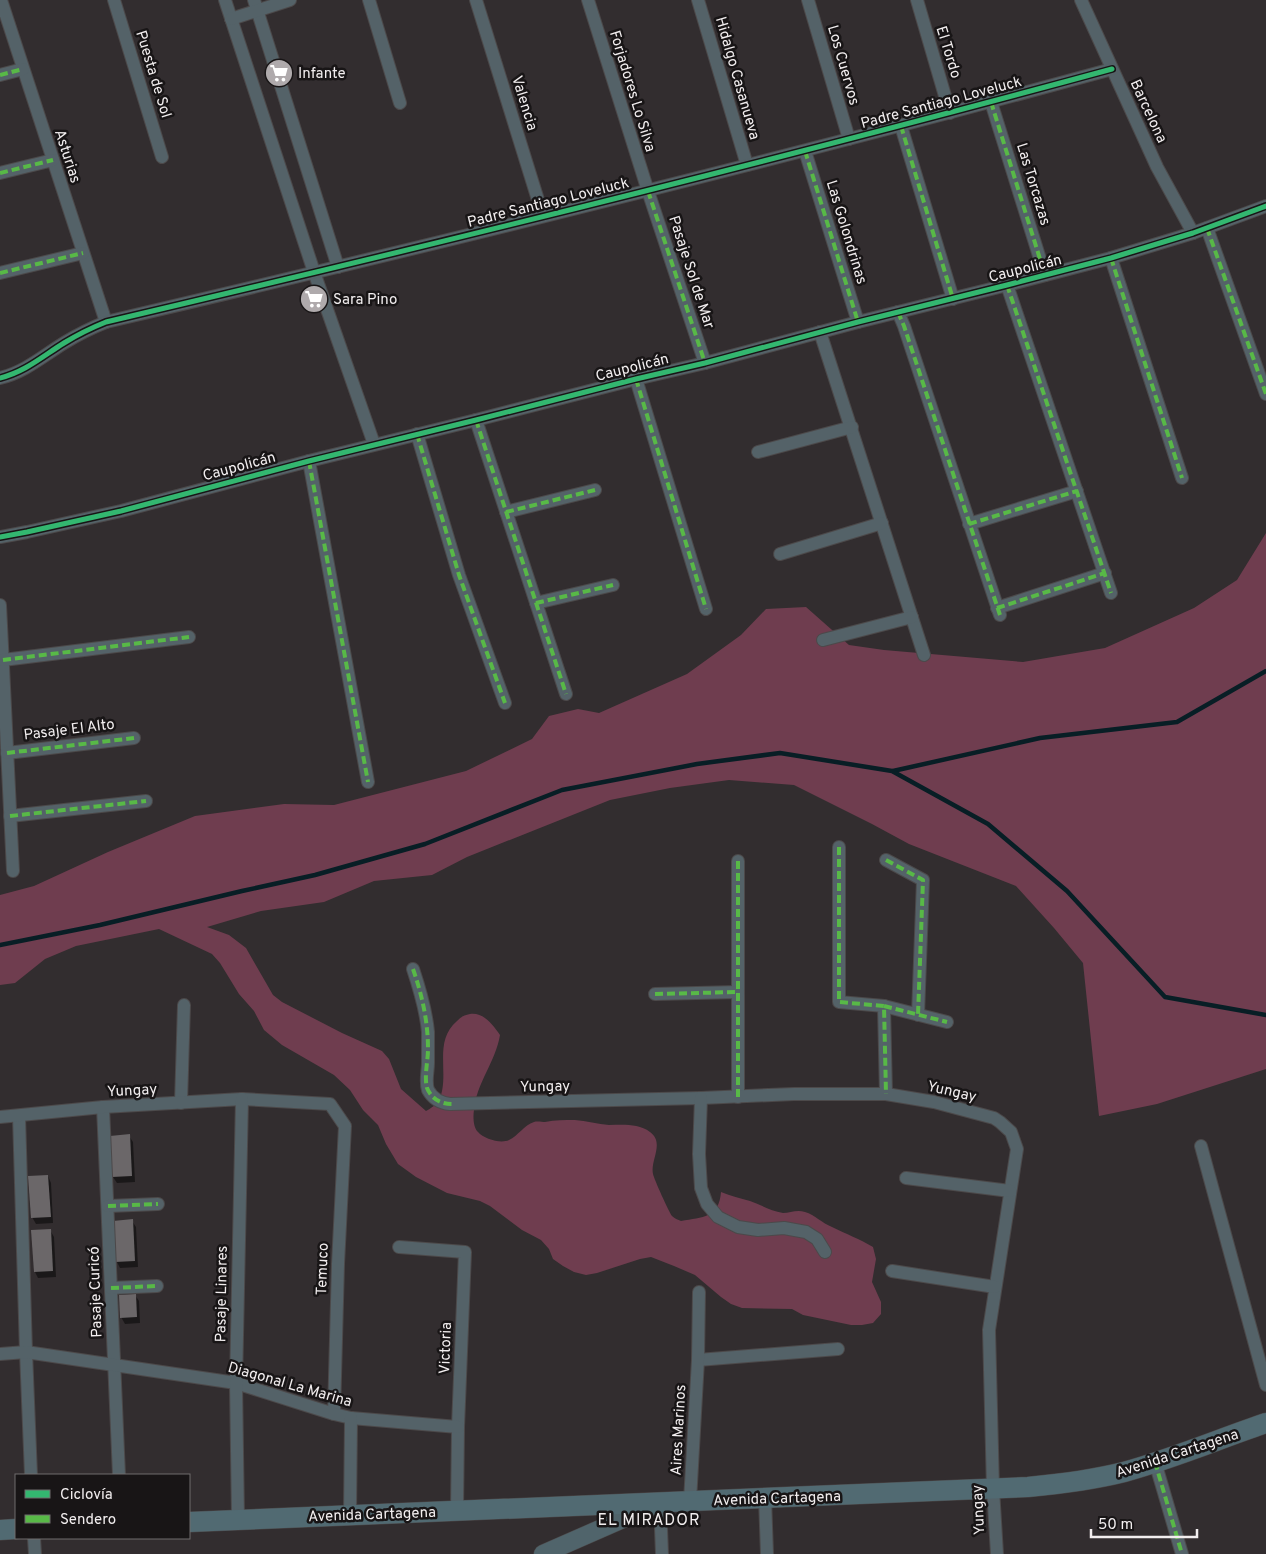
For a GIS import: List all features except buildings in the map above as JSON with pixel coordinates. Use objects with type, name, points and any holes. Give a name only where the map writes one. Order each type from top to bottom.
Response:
[{"type":"main road","name":"Avenida Cartagena","points":[[190,1522],[1028,1487],[1077,1482],[1124,1472],[1266,1423]]},
{"type":"main road","points":[[0,1530],[15,1529]]},
{"type":"street","name":"Asturias","points":[[1,0],[106,322]]},
{"type":"street","name":"Puesta de Sol","points":[[114,0],[162,157]]},
{"type":"street","points":[[225,0],[314,272],[374,444]]},
{"type":"street","points":[[231,19],[255,5],[290,0]]},
{"type":"street","points":[[369,0],[400,103]]},
{"type":"street","name":"Valencia","points":[[476,0],[543,216]]},
{"type":"street","name":"Forjadores Lo Silva","points":[[588,0],[648,191]]},
{"type":"street","name":"Hidalgo Casanueva","points":[[698,0],[747,165]]},
{"type":"street","name":"Los Cuervos","points":[[808,0],[849,139]]},
{"type":"street","name":"El Tordo","points":[[917,0],[950,113]]},
{"type":"street","name":"Barcelona","points":[[1081,0],[1157,167],[1193,233]]},
{"type":"street","points":[[255,5],[338,267]]},
{"type":"street","name":"Padre Santiago Loveluck","points":[[0,378],[19,372],[82,332],[106,322],[648,191],[1112,69]]},
{"type":"street","points":[[0,75],[24,70]]},
{"type":"street","name":"Las Torcazas","points":[[991,102],[1045,275]]},
{"type":"street","points":[[901,126],[953,299]]},
{"type":"street","name":"Las Golondrinas","points":[[805,151],[858,322]]},
{"type":"street","points":[[0,173],[53,160]]},
{"type":"street","name":"Pasaje Sol de Mar","points":[[648,191],[705,362]]},
{"type":"street","name":"Caupolicán","points":[[0,537],[121,511],[374,444],[1007,286],[1111,258],[1193,233],[1266,206]]},
{"type":"street","points":[[1206,228],[1266,394]]},
{"type":"street","points":[[0,273],[83,253]]},
{"type":"street","points":[[1111,258],[1182,478]]},
{"type":"street","points":[[1007,286],[1111,593]]},
{"type":"street","points":[[898,312],[998,611],[1104,573]]},
{"type":"street","points":[[820,332],[924,655]]},
{"type":"street","points":[[636,378],[706,609]]},
{"type":"street","points":[[476,420],[566,694]]},
{"type":"street","points":[[758,452],[852,427]]},
{"type":"street","points":[[417,434],[459,574],[505,703]]},
{"type":"street","points":[[309,461],[368,782]]},
{"type":"street","points":[[506,512],[596,490]]},
{"type":"street","points":[[970,524],[1077,491]]},
{"type":"street","points":[[780,554],[882,524]]},
{"type":"street","points":[[536,603],[613,585]]},
{"type":"street","points":[[0,605],[5,759],[13,871]]},
{"type":"street","points":[[823,640],[912,617]]},
{"type":"street","points":[[3,660],[189,637]]},
{"type":"street","name":"Pasaje El Alto","points":[[5,759],[134,738]]},
{"type":"street","points":[[10,816],[146,801]]},
{"type":"street","points":[[839,847],[839,1002],[884,1006],[947,1022]]},
{"type":"street","points":[[886,860],[923,880],[918,1015]]},
{"type":"street","points":[[738,861],[738,1097]]},
{"type":"street","name":"Yungay","points":[[413,969],[420,990],[427,1026],[427,1088],[438,1101],[455,1104],[794,1094],[886,1094],[934,1102],[994,1118],[1010,1132],[1017,1149],[989,1330],[993,1489],[997,1554]]},
{"type":"street","points":[[655,994],[738,992]]},
{"type":"street","points":[[181,1103],[184,1005]]},
{"type":"street","points":[[884,1006],[886,1094]]},
{"type":"street","name":"Yungay","points":[[0,1117],[242,1098],[330,1104],[345,1126]]},
{"type":"street","name":"Pasaje Linares","points":[[238,1520],[236,1383],[242,1098]]},
{"type":"street","points":[[701,1098],[699,1154],[701,1188],[707,1204],[718,1217],[738,1227],[758,1230],[784,1228],[806,1232],[817,1239],[825,1252]]},
{"type":"street","name":"Pasaje Curicó","points":[[103,1108],[119,1474]]},
{"type":"street","points":[[19,1116],[31,1474]]},
{"type":"street","name":"Temuco","points":[[334,1414],[338,1264],[345,1126]]},
{"type":"street","points":[[1201,1146],[1266,1385]]},
{"type":"street","points":[[906,1178],[1010,1191]]},
{"type":"street","points":[[108,1206],[158,1204]]},
{"type":"street","name":"Victoria","points":[[399,1247],[465,1252],[458,1426],[457,1511]]},
{"type":"street","points":[[892,1271],[995,1287]]},
{"type":"street","points":[[111,1288],[157,1286]]},
{"type":"street","name":"Aires Marinos","points":[[690,1501],[698,1360],[699,1292]]},
{"type":"street","points":[[698,1360],[838,1349]]},
{"type":"street","name":"Diagonal La Marina","points":[[0,1354],[26,1352],[236,1383],[351,1418],[458,1426]]},
{"type":"street","points":[[350,1515],[351,1418]]},
{"type":"street","points":[[1155,1462],[1182,1554]]},
{"type":"street","points":[[765,1498],[768,1554]]},
{"type":"street","points":[[543,1554],[559,1550],[660,1502],[662,1554]]},
{"type":"shaded area","points":[[1266,533],[1266,1069],[1157,1104],[1099,1116],[1083,963],[1016,886],[909,844],[794,785],[729,780],[670,788],[610,800],[467,857],[432,875],[374,881],[324,902],[261,911],[207,927],[229,935],[246,948],[273,995],[282,1002],[382,1051],[389,1059],[401,1089],[426,1111],[437,1103],[441,1095],[444,1045],[450,1028],[464,1016],[470,1014],[480,1015],[488,1020],[500,1035],[495,1054],[478,1091],[474,1110],[475,1127],[484,1137],[497,1141],[506,1141],[530,1123],[556,1120],[575,1120],[640,1127],[650,1132],[656,1141],[653,1174],[670,1213],[676,1219],[681,1221],[709,1215],[717,1207],[721,1192],[783,1213],[805,1212],[873,1247],[876,1259],[872,1282],[881,1302],[881,1314],[873,1323],[851,1325],[803,1315],[792,1309],[742,1308],[731,1304],[721,1297],[695,1275],[651,1257],[586,1275],[574,1272],[563,1266],[553,1259],[549,1249],[541,1240],[522,1230],[490,1206],[480,1201],[447,1193],[416,1177],[398,1164],[386,1144],[378,1125],[363,1110],[350,1090],[334,1075],[282,1045],[264,1030],[254,1011],[239,994],[220,963],[212,954],[159,929],[76,946],[45,959],[15,983],[0,985],[0,895],[34,886],[108,852],[195,816],[284,804],[334,805],[466,771],[532,739],[549,716],[578,709],[599,713],[687,674],[741,635],[766,609],[806,607],[849,645],[884,650],[1023,662],[1105,648],[1194,608],[1237,580]]},
{"type":"waterway","points":[[893,771],[1040,738],[1177,722],[1266,671]]},
{"type":"waterway","points":[[0,945],[100,925],[315,875],[425,844],[562,790],[697,764],[780,753],[892,771],[988,824],[1067,891],[1165,997],[1266,1015]]},
{"type":"marked path","points":[[0,75],[23,69]]},
{"type":"marked path","points":[[991,102],[1045,275]]},
{"type":"marked path","points":[[901,126],[953,299]]},
{"type":"marked path","points":[[805,151],[858,322]]},
{"type":"marked path","points":[[0,173],[53,160]]},
{"type":"marked path","points":[[648,191],[705,363]]},
{"type":"marked path","points":[[1207,228],[1266,394]]},
{"type":"marked path","points":[[0,273],[83,253]]},
{"type":"marked path","points":[[1111,258],[1182,478]]},
{"type":"marked path","points":[[1007,285],[1111,593]]},
{"type":"marked path","points":[[898,312],[1000,615]]},
{"type":"marked path","points":[[636,379],[706,609]]},
{"type":"marked path","points":[[476,420],[566,694]]},
{"type":"marked path","points":[[417,434],[459,575],[505,703]]},
{"type":"marked path","points":[[309,461],[368,782]]},
{"type":"marked path","points":[[506,512],[595,490]]},
{"type":"marked path","points":[[969,524],[1077,491]]},
{"type":"marked path","points":[[997,608],[1105,573]]},
{"type":"marked path","points":[[536,603],[613,585]]},
{"type":"marked path","points":[[3,660],[189,637]]},
{"type":"marked path","points":[[7,753],[134,738]]},
{"type":"marked path","points":[[10,816],[146,801]]},
{"type":"marked path","points":[[839,847],[839,1002],[884,1006],[886,1094]]},
{"type":"marked path","points":[[886,860],[923,880],[918,1015]]},
{"type":"marked path","points":[[738,861],[738,1097]]},
{"type":"marked path","points":[[413,969],[426,1018],[428,1049],[427,1088],[438,1101],[446,1104],[455,1104]]},
{"type":"marked path","points":[[655,994],[738,992]]},
{"type":"marked path","points":[[884,1006],[947,1022]]},
{"type":"marked path","points":[[108,1206],[158,1204]]},
{"type":"marked path","points":[[111,1288],[157,1286]]},
{"type":"marked path","points":[[1155,1462],[1182,1554]]},
{"type":"cycle path","points":[[0,378],[26,368],[74,337],[106,322],[610,200],[1112,69]]},
{"type":"cycle path","points":[[0,537],[121,511],[309,461],[705,363],[1111,258],[1193,233],[1266,206]]},
{"type":"place","name":"Infante","points":[[279,73]]},
{"type":"place","name":"Sara Pino","points":[[314,299]]},
{"type":"district","name":"EL MIRADOR","points":[[649,1519]]}]
